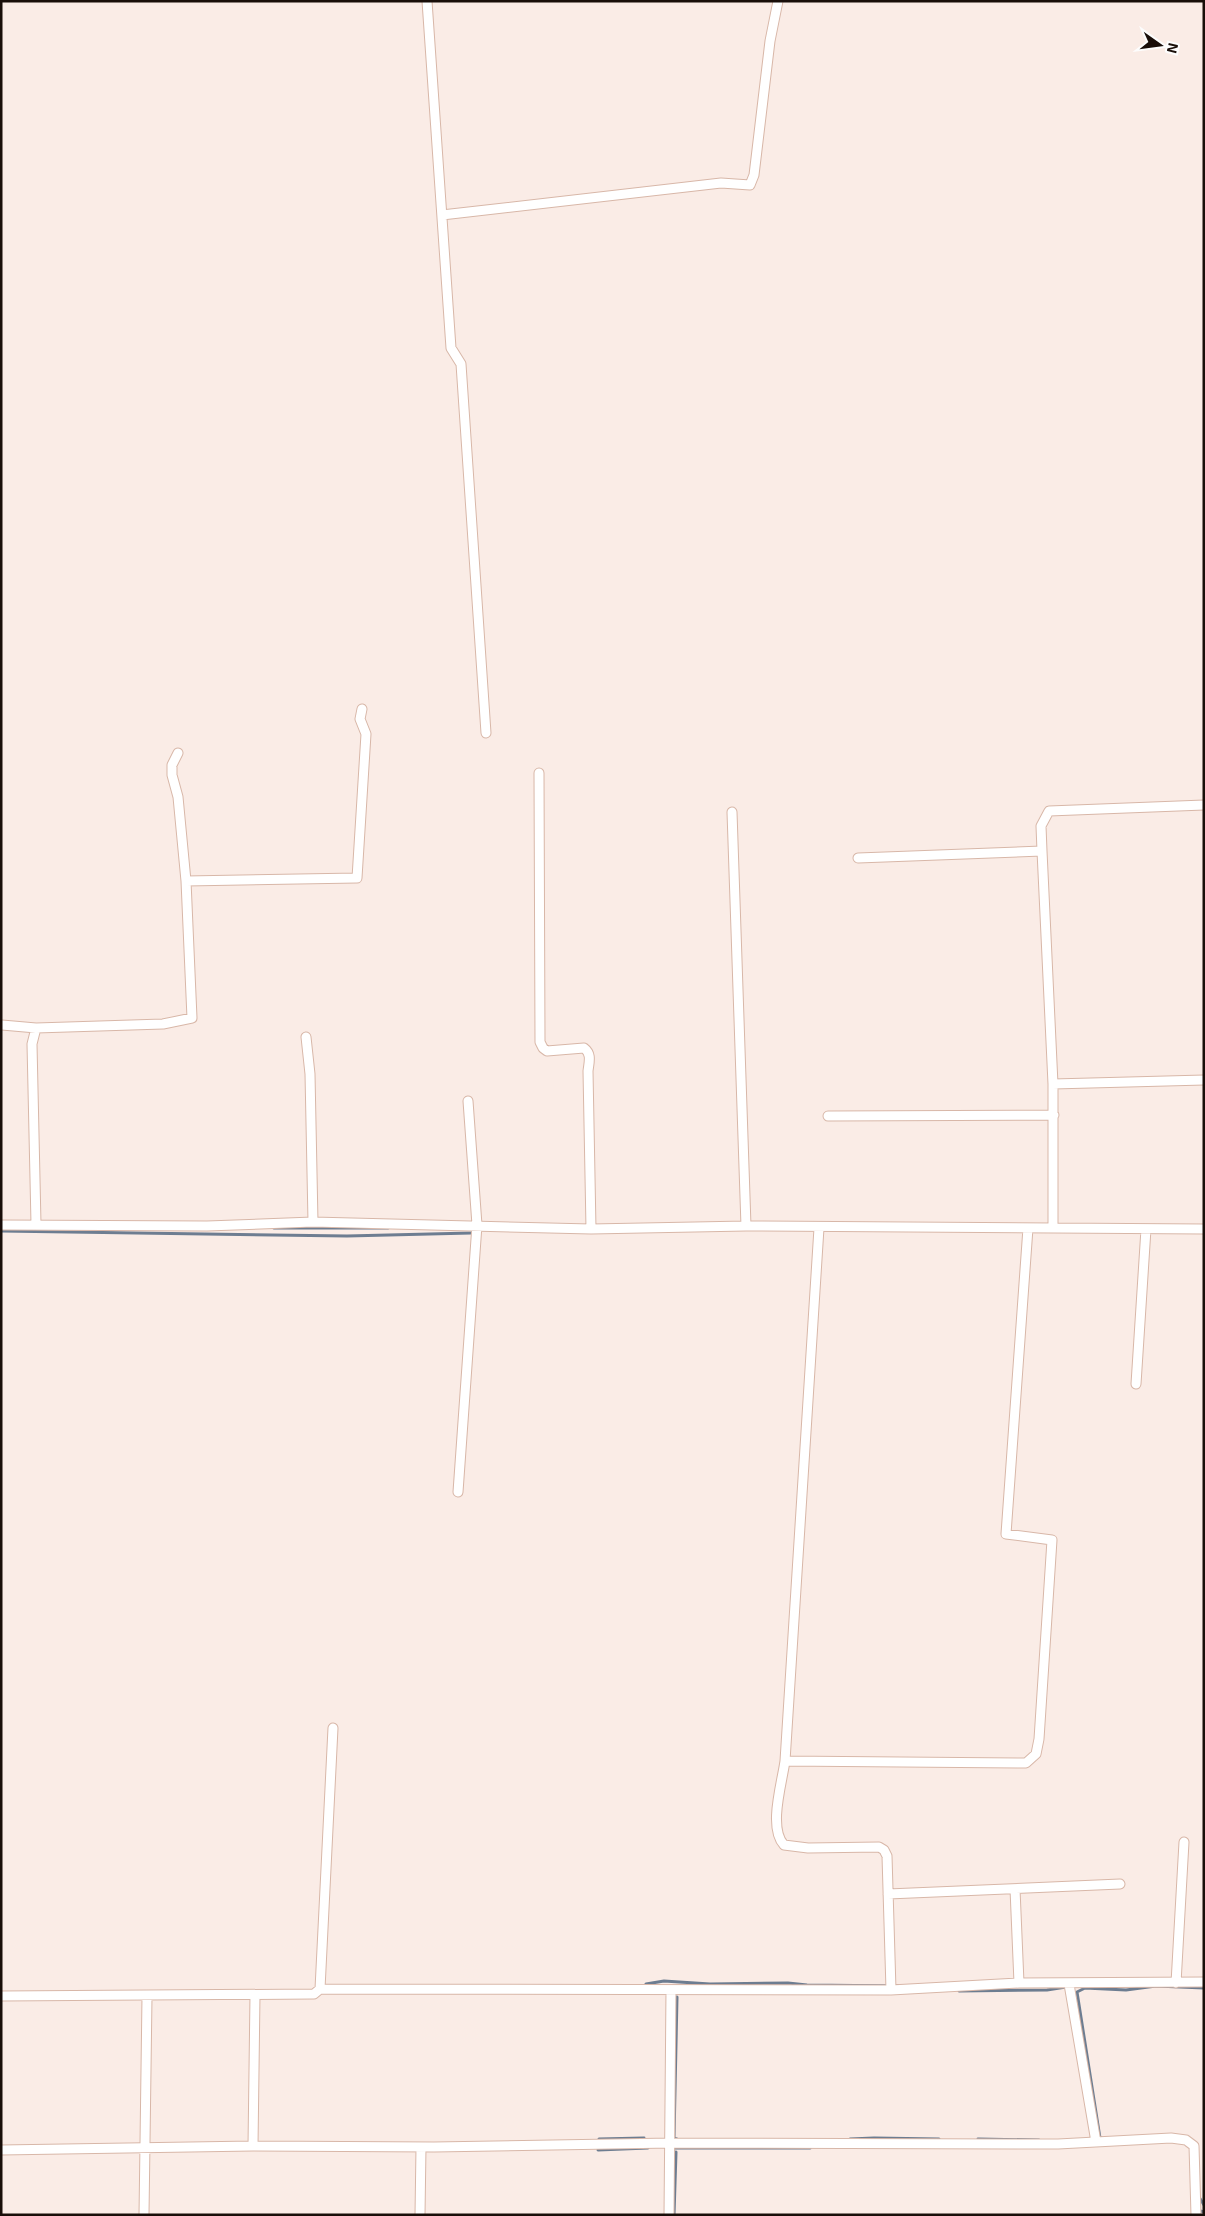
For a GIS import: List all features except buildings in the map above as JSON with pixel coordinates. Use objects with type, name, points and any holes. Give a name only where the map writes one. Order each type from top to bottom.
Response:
[{"type":"street","points":[[427,1],[451,348],[461,364],[486,733]]},
{"type":"street","points":[[442,215],[720,184],[750,185],[754,175],[768,50],[778,1]]},
{"type":"street","points":[[186,882],[357,878],[366,734],[360,719],[362,709]]},
{"type":"street","points":[[2,1025],[36,1028],[170,1024],[192,1018],[186,882],[178,797],[172,774],[172,765],[178,753]]},
{"type":"street","points":[[539,773],[540,1042],[542,1048],[548,1051],[584,1048],[588,1051],[590,1057],[588,1071],[591,1229]]},
{"type":"street","points":[[1053,1228],[1054,1115],[1041,826],[1049,811],[1204,805]]},
{"type":"street","points":[[732,812],[746,1226]]},
{"type":"street","points":[[858,858],[1042,850]]},
{"type":"street","points":[[36,1028],[32,1044],[36,1224]]},
{"type":"street","points":[[306,1037],[313,1222]]},
{"type":"street","points":[[1053,1084],[1204,1080]]},
{"type":"street","points":[[458,1492],[476,1225],[468,1101]]},
{"type":"street","points":[[828,1116],[1054,1115]]},
{"type":"street","points":[[1,1225],[207,1226],[313,1222],[591,1229],[746,1226],[819,1228],[1204,1229]]},
{"type":"street","points":[[819,1228],[785,1760],[776,1826],[779,1840],[784,1846],[808,1848],[879,1847],[884,1850],[888,1894],[891,1990]]},
{"type":"street","points":[[785,1760],[1026,1763],[1036,1754],[1039,1738],[1052,1540],[1006,1534],[1028,1228]]},
{"type":"street","points":[[1136,1384],[1146,1228]]},
{"type":"street","points":[[320,1989],[333,1728]]},
{"type":"street","points":[[1176,1982],[1184,1842]]},
{"type":"street","points":[[888,1894],[1120,1884]]},
{"type":"street","points":[[1015,1889],[1019,1984]]},
{"type":"street","points":[[1,1996],[314,1994],[320,1989],[891,1990],[1019,1984],[1204,1982]]},
{"type":"street","points":[[1069,1984],[1096,2142]]},
{"type":"street","points":[[669,2215],[671,1990]]},
{"type":"street","points":[[253,2146],[255,1995]]},
{"type":"street","points":[[144,2215],[147,1996]]},
{"type":"street","points":[[1,2150],[671,2143],[1058,2144],[1171,2138],[1191,2142],[1195,2154],[1196,2215]]},
{"type":"street","points":[[420,2215],[421,2147]]},
{"type":"waterway","points":[[274,1228],[388,1228]]},
{"type":"waterway","points":[[1,1231],[347,1236],[471,1233]]},
{"type":"waterway","points":[[646,1984],[664,1981],[710,1984],[788,1983],[902,1986]]},
{"type":"waterway","points":[[1102,2138],[1100,2138],[1077,1992],[1085,1988],[1126,1990],[1156,1986],[1204,1988]]},
{"type":"waterway","points":[[959,1991],[1047,1990],[1066,1987]]},
{"type":"waterway","points":[[677,1997],[674,2138],[679,2140]]},
{"type":"waterway","points":[[599,2139],[644,2138]]},
{"type":"waterway","points":[[850,2139],[939,2139]]},
{"type":"waterway","points":[[978,2139],[1039,2140]]},
{"type":"waterway","points":[[598,2150],[648,2148]]},
{"type":"waterway","points":[[671,2148],[810,2148]]},
{"type":"waterway","points":[[674,2215],[676,2152]]},
{"type":"waterway","points":[[1199,2197],[1204,2205]]},
{"type":"waterway","points":[[1197,2210],[1204,2212]]}]
